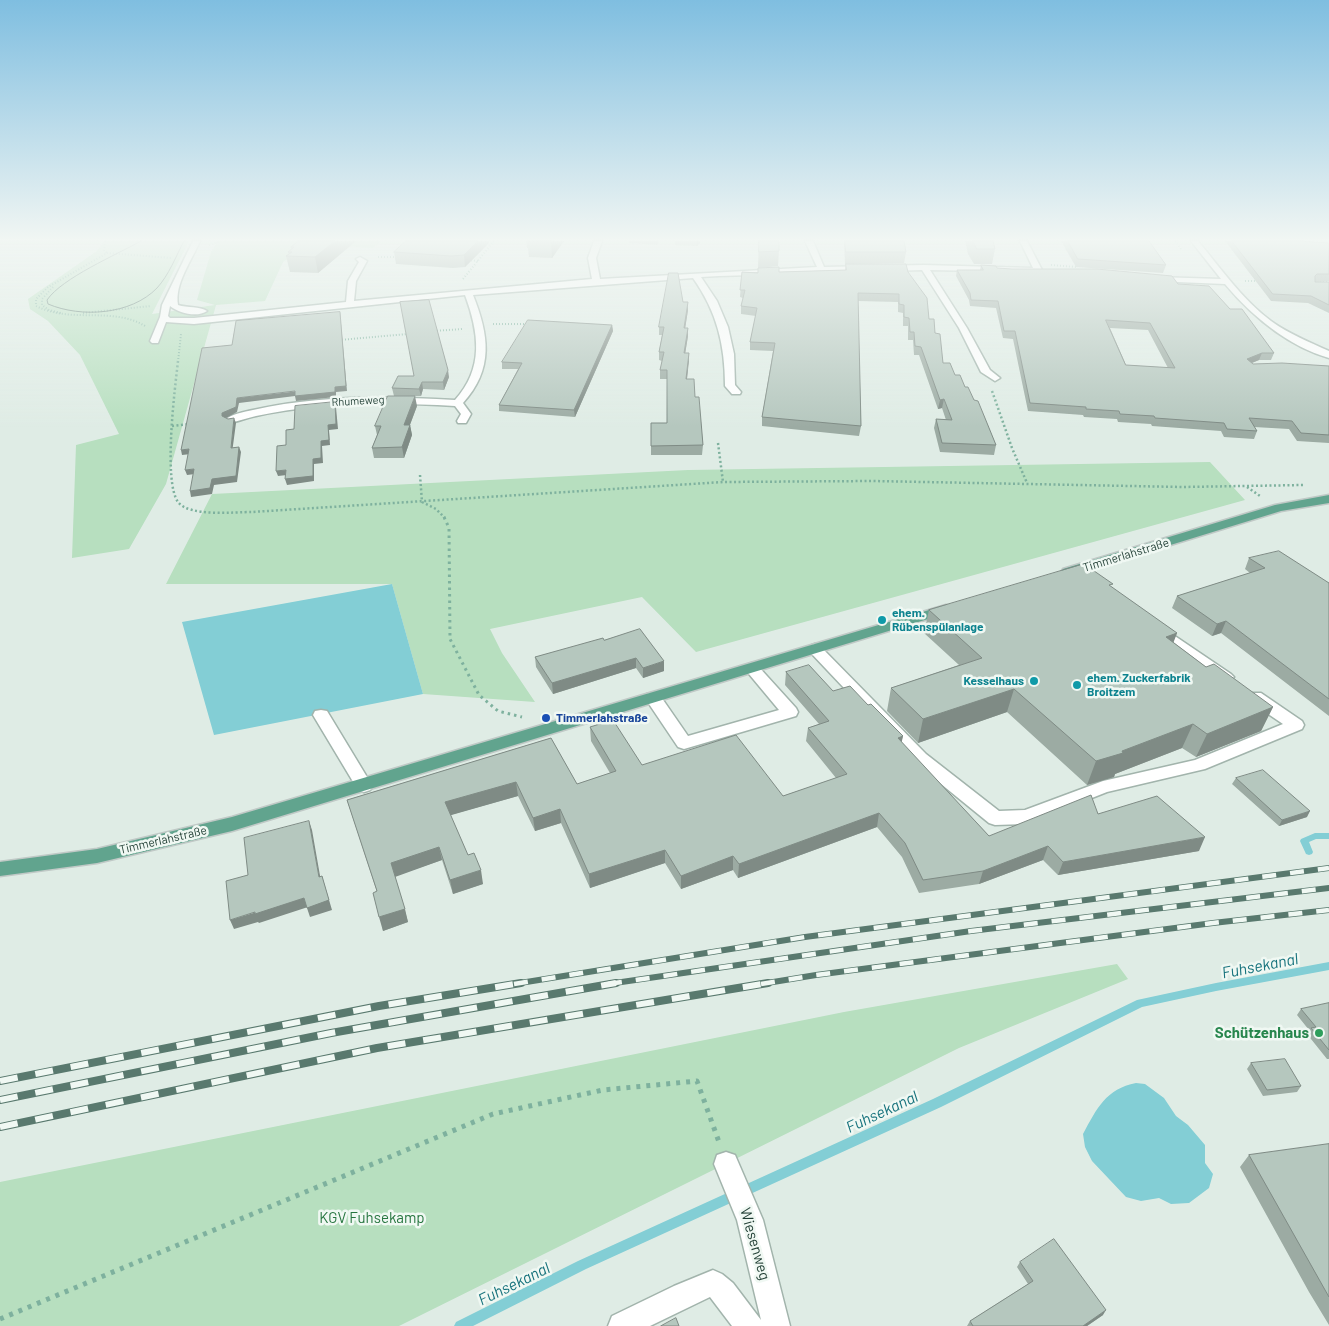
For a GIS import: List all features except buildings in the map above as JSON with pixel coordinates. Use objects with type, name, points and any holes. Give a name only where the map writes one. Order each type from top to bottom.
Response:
[{"type":"main road","name":"Timmerlahstraße","points":[[1051,577],[1279,508],[1329,499]]},
{"type":"main road","name":"Timmerlahstraße","points":[[0,868],[48,864],[153,843],[232,824],[364,786],[957,606]]},
{"type":"street","points":[[173,303],[174,306],[186,311],[350,304]]},
{"type":"street","points":[[164,317],[177,321],[194,321],[362,303]]},
{"type":"street","points":[[462,421],[466,414],[458,403],[468,394],[479,367],[483,344],[480,325],[472,303]]},
{"type":"street","points":[[713,303],[723,322],[729,352],[730,386],[736,392]]},
{"type":"street","points":[[948,303],[964,328],[986,372],[994,378]]},
{"type":"street","points":[[1246,303],[1268,322],[1329,355]]},
{"type":"street","points":[[155,341],[164,317],[166,305]]},
{"type":"street","name":"Rhumeweg","points":[[230,420],[253,412],[348,401],[424,400],[458,403]]},
{"type":"street","points":[[1070,572],[1086,582]]},
{"type":"street","points":[[816,649],[920,758],[995,818],[1026,817],[1103,787],[1164,775],[1199,765],[1296,725],[1143,621]]},
{"type":"street","points":[[653,698],[684,743],[790,712],[752,668]]},
{"type":"street","points":[[321,715],[364,786]]},
{"type":"street","name":"Wiesenweg","points":[[731,1173],[750,1220],[767,1326]]},
{"type":"street","points":[[622,1326],[683,1295],[713,1283],[722,1289],[742,1319],[767,1326]]},
{"type":"path","points":[[36,303],[36,306],[55,315],[100,314],[166,305]]},
{"type":"path","points":[[42,303],[48,310],[129,318],[159,330],[181,333],[170,447],[174,494],[178,502],[188,508],[205,511],[232,512],[422,502],[548,492],[723,482],[873,481],[1182,487],[1309,485]]},
{"type":"path","points":[[433,332],[480,325],[536,324]]},
{"type":"path","points":[[337,341],[414,333]]},
{"type":"path","points":[[994,378],[989,384],[1027,484]]},
{"type":"path","points":[[172,426],[192,424]]},
{"type":"path","points":[[718,443],[723,482]]},
{"type":"path","points":[[420,475],[422,502]]},
{"type":"path","points":[[422,502],[439,510],[446,518],[449,528],[450,639],[463,667],[478,696],[498,711],[522,717],[529,722]]},
{"type":"path","points":[[0,1319],[493,1114],[602,1090],[697,1081],[731,1173]]},
{"type":"green space","points":[[29,303],[158,303],[152,314],[215,305],[207,303],[242,303],[216,305],[166,484],[129,549],[72,558],[76,445],[119,434],[80,355],[48,321],[30,309]]},
{"type":"green space","points":[[1210,462],[1245,500],[696,652],[642,597],[490,629],[502,653],[535,702],[423,694],[392,584],[166,584],[212,494],[688,470]]},
{"type":"green space","name":"KGV Fuhsekamp","points":[[1117,964],[1128,979],[959,1048],[399,1326],[0,1326],[0,1182],[844,1012]]},
{"type":"water","points":[[392,584],[423,694],[214,735],[182,622]]},
{"type":"water","points":[[1136,1083],[1145,1084],[1164,1098],[1176,1116],[1188,1125],[1205,1145],[1205,1163],[1213,1174],[1209,1188],[1189,1203],[1171,1204],[1159,1198],[1141,1201],[1126,1197],[1092,1161],[1085,1147],[1083,1134],[1098,1108],[1117,1090]]},
{"type":"waterway","name":"Fuhsekanal","points":[[1309,852],[1304,841],[1315,836],[1329,836]]},
{"type":"waterway","name":"Fuhsekanal","points":[[460,1326],[582,1265],[937,1103],[1140,1003],[1329,966]]},
{"type":"tram line","points":[[48,303],[61,308],[90,312],[120,309],[136,303]]},
{"type":"railway","points":[[514,984],[805,937],[1329,868]]},
{"type":"railway","points":[[608,984],[971,931],[1329,888]]},
{"type":"railway","points":[[761,984],[816,975],[1213,923],[1329,910]]},
{"type":"railway","points":[[0,1081],[379,1006],[521,983]]},
{"type":"railway","points":[[0,1100],[331,1033],[616,983]]},
{"type":"railway","points":[[0,1127],[377,1048],[768,983]]},
{"type":"place","name":"ehem. Rübenspülanlage","points":[[882,620]]},
{"type":"place","name":"Kesselhaus","points":[[1034,681]]},
{"type":"place","name":"ehem. Zuckerfabrik Broitzem","points":[[1077,685]]},
{"type":"place","name":"Timmerlahstraße","points":[[546,718]]},
{"type":"place","name":"Schützenhaus","points":[[1319,1033]]}]
